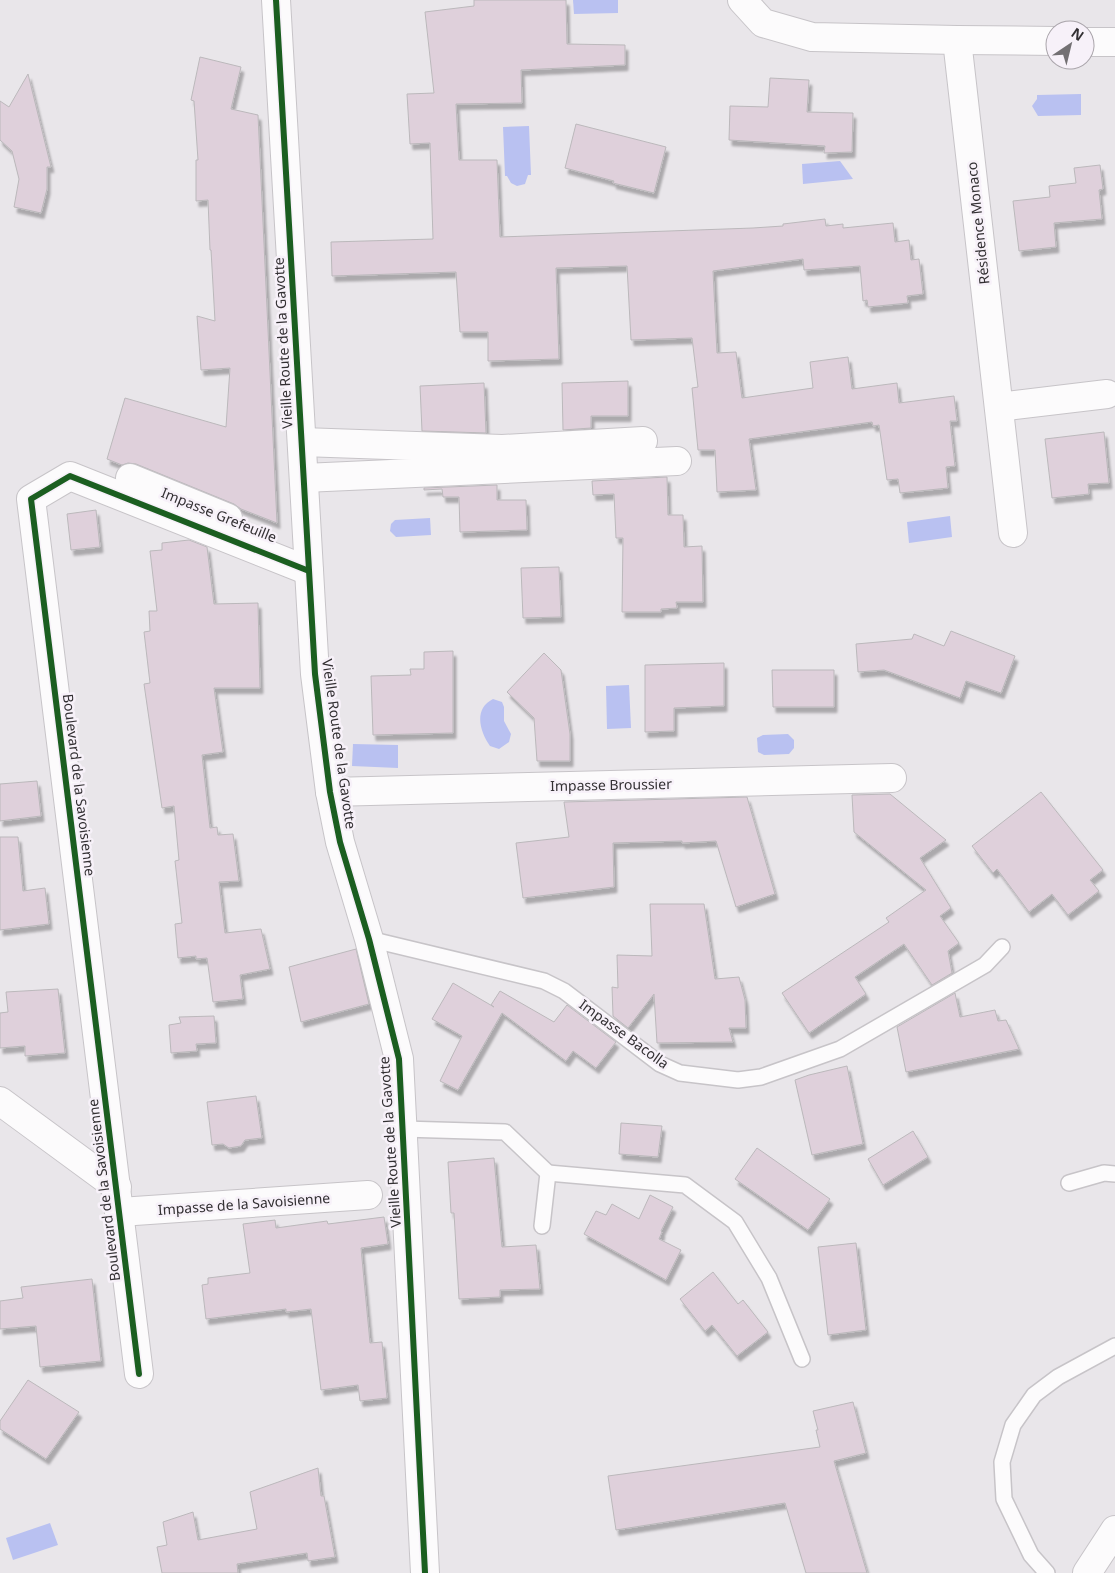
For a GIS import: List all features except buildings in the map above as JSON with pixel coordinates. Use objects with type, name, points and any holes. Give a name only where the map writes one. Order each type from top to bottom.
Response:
[{"type":"street","name":"Vieille Route de la Gavotte","points":[[276,0],[315,674],[330,792],[340,842],[369,939],[400,1059],[426,1573]]},
{"type":"street","points":[[742,0],[763,23],[812,37],[1045,41]]},
{"type":"street","name":"Résidence Monaco","points":[[957,40],[1013,533]]},
{"type":"street","points":[[1095,42],[1115,42]]},
{"type":"street","points":[[999,407],[1107,394]]},
{"type":"street","points":[[302,442],[502,449],[643,441]]},
{"type":"street","points":[[304,478],[677,461]]},
{"type":"street","name":"Boulevard de la Savoisienne","points":[[139,1374],[31,499],[70,476],[308,561]]},
{"type":"street","name":"Impasse Grefeuille","points":[[130,478],[308,561]]},
{"type":"street","name":"Impasse Broussier","points":[[330,792],[892,778]]},
{"type":"street","name":"Boulevard de la Savoisienne","points":[[0,1101],[119,1200]]},
{"type":"street","name":"Impasse de la Savoisienne","points":[[119,1200],[368,1195]]},
{"type":"street","points":[[1087,1573],[1115,1530]]},
{"type":"lane","name":"Impasse Bacolla","points":[[369,939],[544,981],[564,992],[660,1064],[680,1073],[738,1080],[761,1077],[840,1049],[985,965],[1002,947]]},
{"type":"lane","points":[[403,1129],[505,1132],[548,1173],[685,1185],[735,1222],[769,1278],[802,1359]]},
{"type":"lane","points":[[542,1226],[548,1173]]},
{"type":"lane","points":[[1070,1183],[1104,1173],[1115,1174]]},
{"type":"lane","points":[[1046,1573],[1031,1555],[1004,1499],[1002,1462],[1013,1425],[1034,1396],[1058,1377],[1115,1346]]},
{"type":"water","points":[[573,0],[618,0],[618,13],[574,14]]},
{"type":"water","points":[[1081,94],[1081,115],[1038,116],[1032,106],[1037,99],[1037,95]]},
{"type":"water","points":[[529,126],[531,175],[528,175],[525,184],[517,186],[511,183],[507,176],[505,176],[503,127]]},
{"type":"water","points":[[840,161],[853,179],[803,184],[802,164]]},
{"type":"water","points":[[950,516],[952,537],[909,543],[907,522]]},
{"type":"water","points":[[430,518],[431,535],[396,537],[390,531],[391,524],[395,520]]},
{"type":"water","points":[[629,685],[631,728],[607,729],[606,686]]},
{"type":"water","points":[[493,699],[502,702],[504,721],[511,734],[509,742],[499,749],[490,746],[483,734],[480,721],[483,709]]},
{"type":"water","points":[[788,734],[794,740],[794,748],[789,754],[764,755],[758,752],[757,738],[763,735]]},
{"type":"water","points":[[353,744],[398,745],[398,768],[352,766]]},
{"type":"water","points":[[50,1523],[58,1545],[13,1560],[6,1538]]},
{"type":"cycle path","points":[[276,0],[315,674],[330,792],[340,842],[369,939],[399,1059],[425,1573]]},
{"type":"cycle path","points":[[139,1374],[31,499],[70,476],[309,571]]}]
